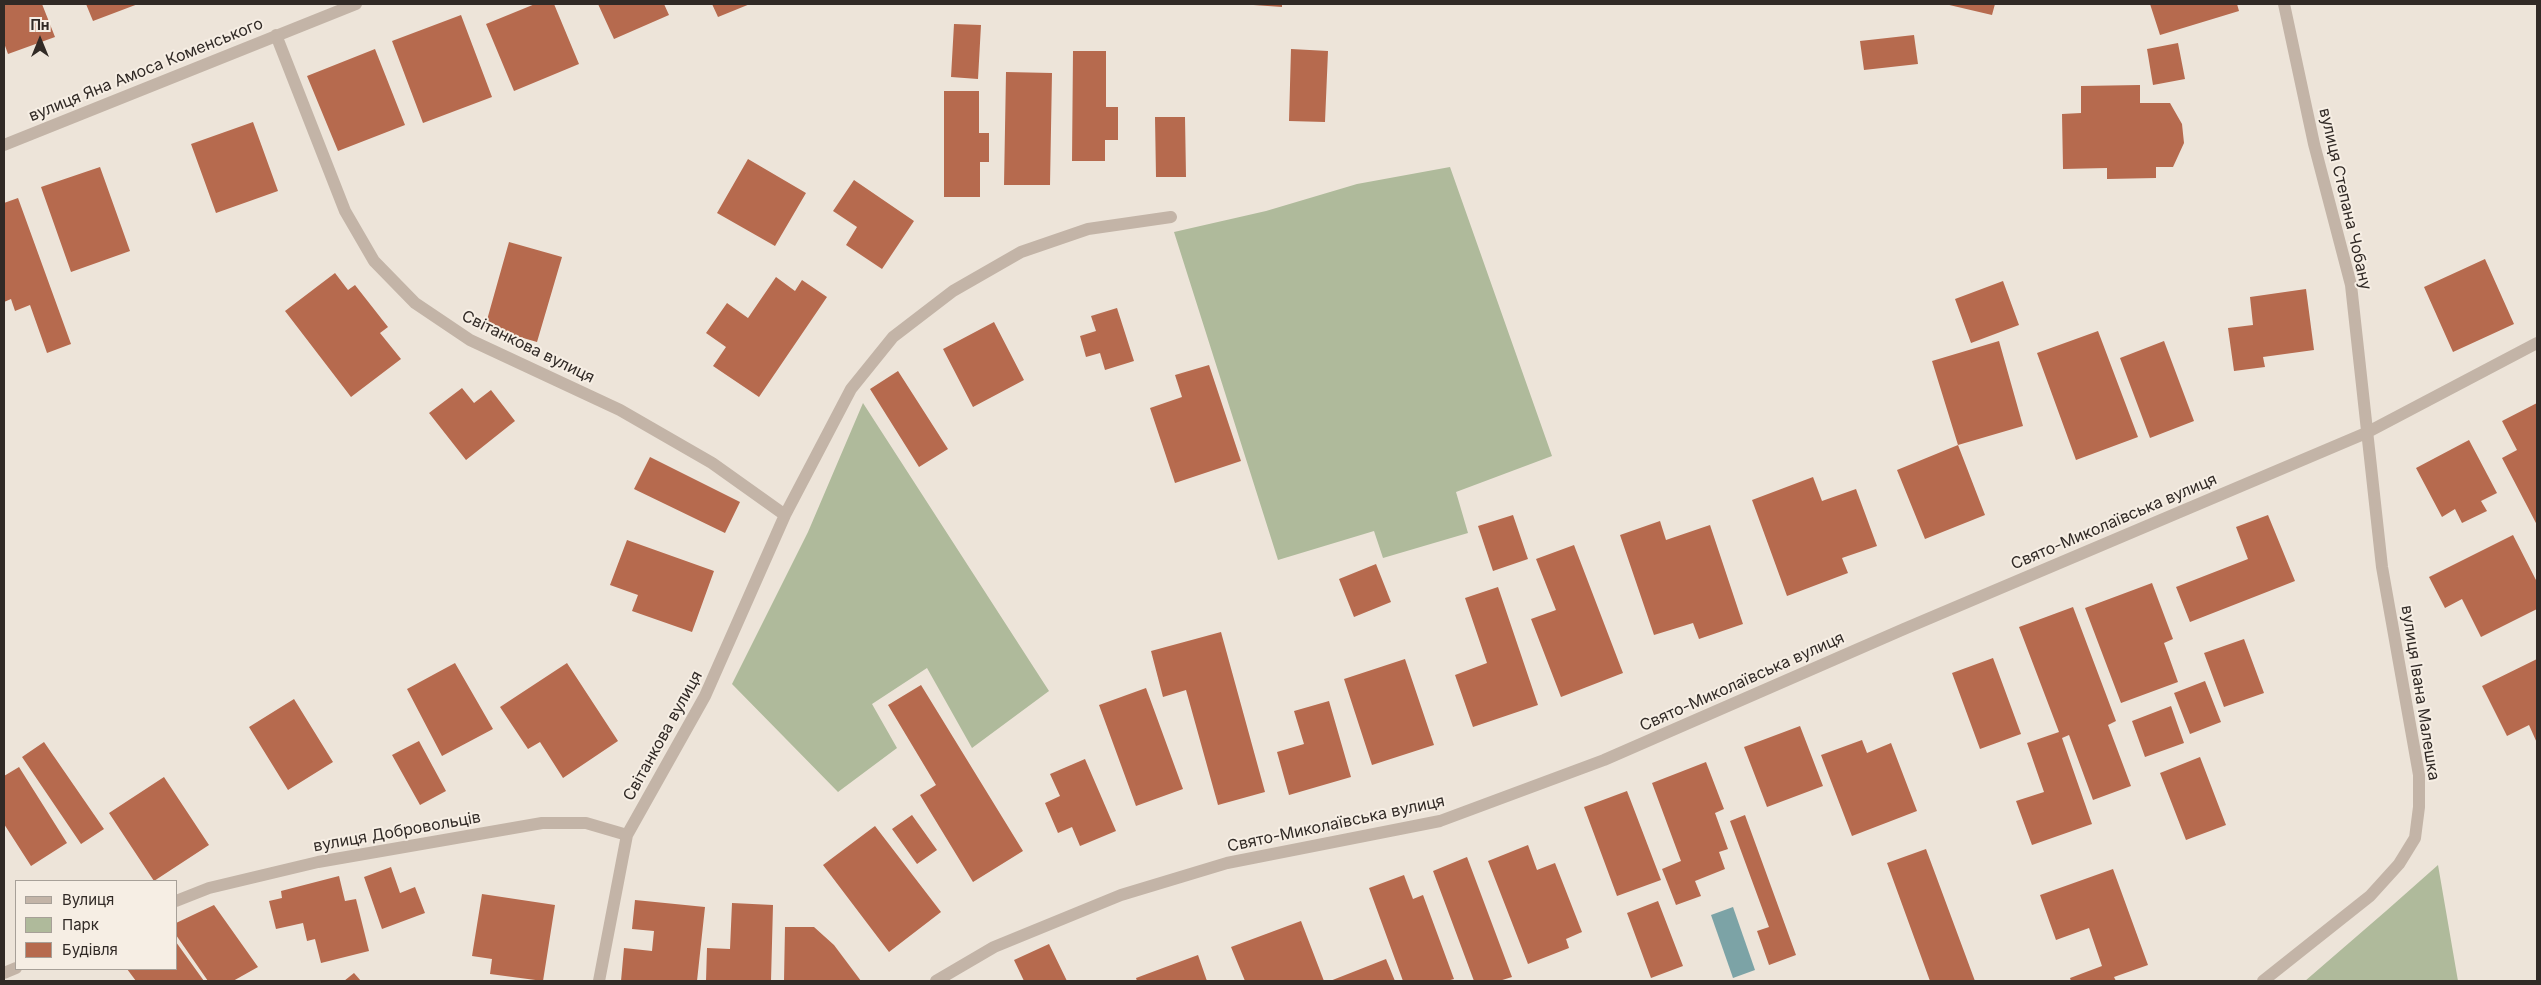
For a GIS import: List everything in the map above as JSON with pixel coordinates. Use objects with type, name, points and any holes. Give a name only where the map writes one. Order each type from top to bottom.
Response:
[{"type":"street","name":"вулиця Яна Амоса Коменського","points":[[4,145],[356,4]]},
{"type":"street","name":"вулиця Степана Чобану","points":[[2284,4],[2314,144],[2351,285],[2366,433]]},
{"type":"street","name":"Світанкова вулиця","points":[[276,35],[345,211],[374,261],[414,303],[470,340],[620,410],[712,463],[785,515]]},
{"type":"street","name":"Світанкова вулиця","points":[[600,981],[627,835],[706,696],[785,515],[851,389],[893,337],[953,291],[1021,252],[1088,229],[1171,217]]},
{"type":"street","name":"Свято-Миколаївська вулиця","points":[[936,981],[994,947],[1120,894],[1226,863],[1440,821],[1604,760],[1904,629],[2366,433],[2537,343]]},
{"type":"street","name":"вулиця Івана Малешка","points":[[2262,981],[2296,952],[2370,896],[2399,864],[2414,838],[2419,807],[2418,775],[2382,567],[2366,433]]},
{"type":"street","name":"вулиця Добровольців","points":[[178,901],[209,888],[318,862],[542,823],[586,822],[627,835]]},
{"type":"green space","points":[[1450,167],[1552,456],[1456,492],[1468,533],[1383,558],[1374,531],[1278,560],[1174,232],[1266,211],[1357,184]]},
{"type":"green space","points":[[863,403],[1049,691],[972,748],[927,668],[872,704],[897,748],[838,792],[732,684],[808,532]]},
{"type":"green space","points":[[2438,865],[2458,981],[2305,981],[2386,911]]},
{"type":"water","points":[[1733,907],[1755,970],[1733,978],[1711,915]]},
{"type":"building","points":[[4,4],[42,4],[55,37],[8,54],[4,43]]},
{"type":"building","points":[[86,4],[138,4],[93,21]]},
{"type":"building","points":[[535,4],[554,4],[579,64],[514,91],[486,24]]},
{"type":"building","points":[[598,4],[664,4],[669,15],[614,39]]},
{"type":"building","points":[[712,4],[750,4],[718,17]]},
{"type":"building","points":[[1239,4],[1282,4],[1282,7]]},
{"type":"building","points":[[1945,4],[1995,4],[1992,15]]},
{"type":"building","points":[[2150,4],[2237,4],[2239,11],[2160,35]]},
{"type":"building","points":[[461,15],[492,97],[423,123],[392,41]]},
{"type":"building","points":[[954,24],[981,25],[978,79],[951,77]]},
{"type":"building","points":[[1914,35],[1918,64],[1864,70],[1860,41]]},
{"type":"building","points":[[2178,43],[2185,79],[2153,85],[2147,49]]},
{"type":"building","points":[[375,49],[405,125],[338,151],[307,76]]},
{"type":"building","points":[[1291,49],[1328,51],[1325,122],[1289,121]]},
{"type":"building","points":[[1073,51],[1106,51],[1106,107],[1118,107],[1118,140],[1105,140],[1105,161],[1072,161]]},
{"type":"building","points":[[1006,72],[1052,73],[1050,185],[1004,185]]},
{"type":"building","points":[[2140,85],[2140,103],[2170,103],[2182,124],[2184,143],[2173,167],[2156,167],[2156,178],[2107,179],[2107,168],[2063,169],[2062,114],[2081,113],[2081,86]]},
{"type":"building","points":[[944,91],[979,91],[979,133],[989,133],[989,162],[980,162],[980,197],[944,197]]},
{"type":"building","points":[[1155,117],[1185,117],[1186,177],[1156,177]]},
{"type":"building","points":[[253,122],[278,191],[216,213],[191,144]]},
{"type":"building","points":[[748,159],[806,193],[775,246],[717,213]]},
{"type":"building","points":[[100,167],[130,251],[71,272],[41,187]]},
{"type":"building","points":[[854,180],[914,221],[882,269],[846,245],[857,227],[833,211]]},
{"type":"building","points":[[18,198],[71,344],[47,353],[30,305],[15,311],[11,299],[4,302],[4,203]]},
{"type":"building","points":[[509,242],[562,257],[537,342],[485,327]]},
{"type":"building","points":[[2485,259],[2514,324],[2453,352],[2424,287]]},
{"type":"building","points":[[335,273],[348,290],[355,285],[388,327],[380,333],[401,359],[351,397],[285,311]]},
{"type":"building","points":[[776,277],[795,291],[802,280],[827,297],[759,397],[713,366],[726,347],[706,333],[727,303],[748,318]]},
{"type":"building","points":[[2003,281],[2019,325],[1971,343],[1955,299]]},
{"type":"building","points":[[2306,289],[2314,350],[2263,357],[2265,367],[2234,371],[2228,328],[2253,325],[2250,297]]},
{"type":"building","points":[[1117,308],[1134,361],[1105,370],[1100,353],[1086,357],[1080,336],[1096,331],[1091,316]]},
{"type":"building","points":[[994,322],[1024,380],[973,407],[943,349]]},
{"type":"building","points":[[2098,331],[2138,437],[2076,460],[2037,353]]},
{"type":"building","points":[[1999,341],[2023,426],[1958,445],[1932,361]]},
{"type":"building","points":[[2164,341],[2194,421],[2150,438],[2120,358]]},
{"type":"building","points":[[1209,365],[1241,461],[1175,483],[1150,408],[1182,397],[1175,375]]},
{"type":"building","points":[[898,371],[948,449],[919,467],[870,389]]},
{"type":"building","points":[[462,388],[474,403],[491,390],[515,421],[466,460],[429,413]]},
{"type":"building","points":[[2537,403],[2537,525],[2502,458],[2517,450],[2502,421]]},
{"type":"building","points":[[2469,440],[2497,493],[2481,501],[2487,511],[2462,523],[2455,509],[2442,517],[2416,468]]},
{"type":"building","points":[[1958,445],[1985,515],[1925,539],[1897,470]]},
{"type":"building","points":[[650,457],[740,502],[725,533],[634,489]]},
{"type":"building","points":[[1813,477],[1822,501],[1856,489],[1877,546],[1842,558],[1848,573],[1787,596],[1752,500]]},
{"type":"building","points":[[1513,515],[1528,559],[1493,571],[1478,526]]},
{"type":"building","points":[[2268,515],[2295,581],[2190,622],[2176,587],[2248,559],[2236,527]]},
{"type":"building","points":[[1660,521],[1666,540],[1710,525],[1743,624],[1699,639],[1693,623],[1654,635],[1620,535]]},
{"type":"building","points":[[2513,535],[2537,582],[2537,609],[2481,637],[2462,599],[2445,608],[2429,577]]},
{"type":"building","points":[[627,540],[714,571],[692,632],[632,611],[638,595],[610,585]]},
{"type":"building","points":[[1574,545],[1623,673],[1561,697],[1531,619],[1556,610],[1536,559]]},
{"type":"building","points":[[1376,564],[1391,602],[1354,617],[1339,579]]},
{"type":"building","points":[[2152,583],[2173,639],[2164,643],[2178,682],[2121,703],[2085,608]]},
{"type":"building","points":[[1498,587],[1538,705],[1473,727],[1455,675],[1487,663],[1465,598]]},
{"type":"building","points":[[2073,607],[2116,721],[2108,725],[2131,786],[2093,800],[2069,735],[2062,738],[2092,824],[2032,845],[2016,801],[2044,792],[2027,743],[2059,732],[2019,627]]},
{"type":"building","points":[[1221,632],[1265,792],[1218,805],[1186,690],[1163,697],[1151,651]]},
{"type":"building","points":[[2244,639],[2264,693],[2224,707],[2204,653]]},
{"type":"building","points":[[1993,658],[2021,734],[1980,749],[1952,673]]},
{"type":"building","points":[[1405,659],[1434,745],[1372,765],[1344,679]]},
{"type":"building","points":[[2537,659],[2537,743],[2529,725],[2507,736],[2482,686]]},
{"type":"building","points":[[455,663],[493,729],[442,756],[407,689]]},
{"type":"building","points":[[567,663],[618,741],[563,778],[540,742],[528,749],[500,707]]},
{"type":"building","points":[[2205,681],[2221,722],[2190,734],[2174,693]]},
{"type":"building","points":[[921,685],[1023,851],[973,882],[920,795],[936,785],[888,705]]},
{"type":"building","points":[[1146,688],[1183,789],[1136,806],[1099,705]]},
{"type":"building","points":[[294,699],[333,762],[288,790],[249,727]]},
{"type":"building","points":[[1329,701],[1351,777],[1289,795],[1277,752],[1304,744],[1294,711]]},
{"type":"building","points":[[2171,706],[2184,743],[2145,757],[2132,721]]},
{"type":"building","points":[[1800,726],[1823,786],[1767,807],[1744,747]]},
{"type":"building","points":[[1862,740],[1867,753],[1891,743],[1917,811],[1852,836],[1821,755]]},
{"type":"building","points":[[419,741],[446,791],[420,805],[392,755]]},
{"type":"building","points":[[44,742],[104,829],[81,844],[22,757]]},
{"type":"building","points":[[2200,757],[2226,825],[2186,840],[2160,773]]},
{"type":"building","points":[[1085,759],[1116,831],[1080,846],[1072,827],[1058,833],[1045,803],[1060,796],[1050,774]]},
{"type":"building","points":[[1706,762],[1724,809],[1715,813],[1728,849],[1719,852],[1725,869],[1695,881],[1701,896],[1676,905],[1662,869],[1681,861],[1652,783]]},
{"type":"building","points":[[19,767],[67,843],[31,866],[4,824],[4,776]]},
{"type":"building","points":[[164,777],[209,845],[153,880],[109,813]]},
{"type":"building","points":[[1627,791],[1661,880],[1617,896],[1584,807]]},
{"type":"building","points":[[912,815],[937,850],[917,864],[892,829]]},
{"type":"building","points":[[1745,815],[1796,955],[1769,965],[1757,931],[1769,927],[1730,821]]},
{"type":"building","points":[[875,826],[941,912],[889,952],[823,865]]},
{"type":"building","points":[[1528,845],[1537,870],[1555,863],[1582,932],[1566,939],[1569,948],[1528,964],[1488,861]]},
{"type":"building","points":[[1926,849],[1975,981],[1930,981],[1887,863]]},
{"type":"building","points":[[1467,857],[1512,977],[1499,981],[1474,981],[1433,871]]},
{"type":"building","points":[[391,867],[400,893],[415,887],[425,913],[382,929],[364,877]]},
{"type":"building","points":[[2113,869],[2148,965],[2114,977],[2116,981],[2071,981],[2070,978],[2102,966],[2089,928],[2056,940],[2040,895]]},
{"type":"building","points":[[1404,875],[1413,899],[1423,895],[1454,979],[1447,981],[1403,981],[1369,888]]},
{"type":"building","points":[[339,876],[345,901],[356,899],[369,951],[321,963],[315,939],[307,941],[303,923],[276,929],[269,901],[282,898],[281,891]]},
{"type":"building","points":[[482,894],[555,905],[543,981],[490,974],[492,959],[472,956]]},
{"type":"building","points":[[635,900],[705,907],[697,981],[621,981],[624,948],[652,951],[654,931],[632,929]]},
{"type":"building","points":[[1658,901],[1683,966],[1651,978],[1627,913]]},
{"type":"building","points":[[732,903],[773,905],[771,981],[706,981],[707,948],[730,949]]},
{"type":"building","points":[[214,905],[258,967],[233,981],[208,981],[178,938],[178,922]]},
{"type":"building","points":[[1301,921],[1324,981],[1245,981],[1231,947]]},
{"type":"building","points":[[785,927],[814,927],[834,945],[861,981],[784,981]]},
{"type":"building","points":[[1049,944],[1067,981],[1024,981],[1014,960]]},
{"type":"building","points":[[178,945],[204,981],[136,981],[128,970],[178,970]]},
{"type":"building","points":[[1198,955],[1207,981],[1137,981],[1136,978]]},
{"type":"building","points":[[1386,959],[1395,981],[1330,981]]},
{"type":"building","points":[[354,973],[361,981],[344,981]]}]
